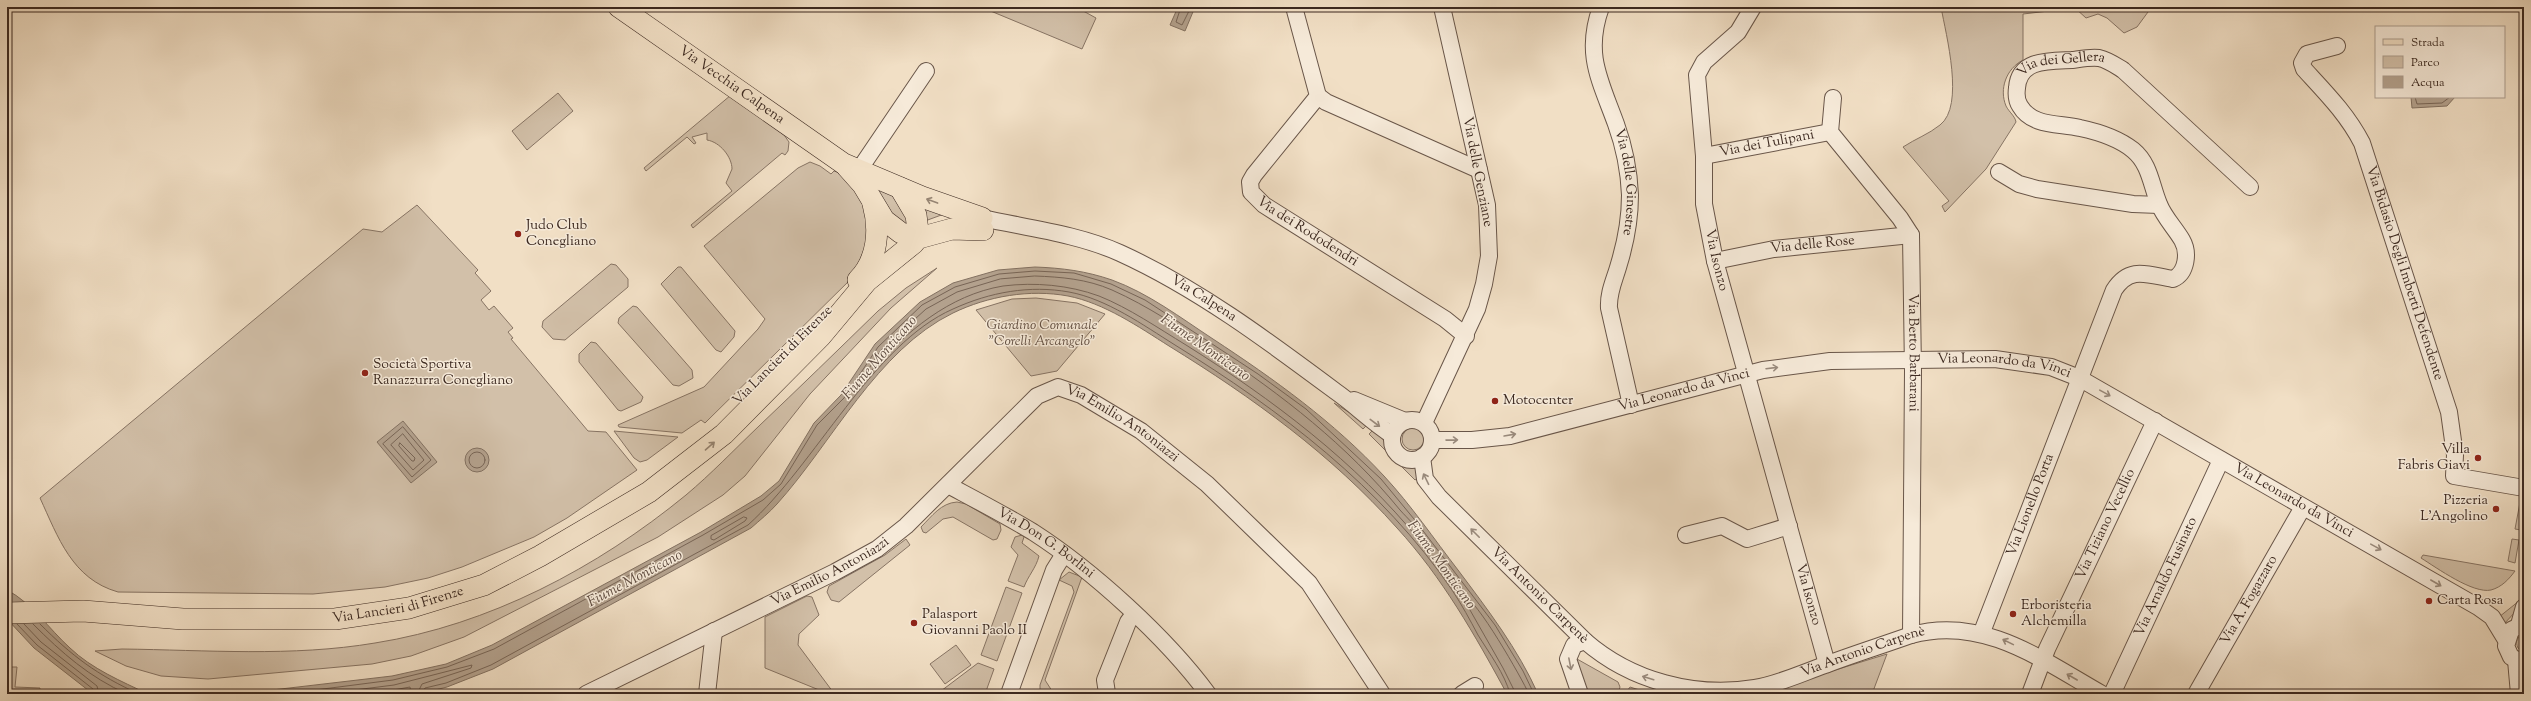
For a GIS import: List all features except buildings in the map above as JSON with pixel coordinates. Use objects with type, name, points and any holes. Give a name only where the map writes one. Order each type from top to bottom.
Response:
[{"type":"main road","name":"Via Vecchia Calpena","points":[[619,7],[851,167]]},
{"type":"main road","points":[[851,167],[982,224]]},
{"type":"main road","points":[[851,167],[884,220],[915,235],[982,224]]},
{"type":"main road","points":[[900,188],[913,207],[915,235]]},
{"type":"main road","points":[[861,277],[872,256],[876,242],[878,229],[873,204]]},
{"type":"main road","name":"Via Lancieri di Firenze","points":[[7,619],[335,619],[409,608],[484,585],[649,492],[708,448],[821,336],[867,281],[915,235]]},
{"type":"main road","name":"Via Lancieri di Firenze","points":[[596,523],[716,422],[861,277]]},
{"type":"main road","name":"Via Lancieri di Firenze","points":[[7,613],[78,618]]},
{"type":"street","points":[[1294,7],[1318,96],[1326,102],[1479,170]]},
{"type":"street","name":"Via delle Genziane","points":[[1424,423],[1466,336],[1484,284],[1489,256],[1487,205],[1442,7]]},
{"type":"street","name":"Via delle Ginestre","points":[[1601,7],[1593,36],[1593,59],[1596,75],[1616,125],[1625,156],[1630,195],[1627,234],[1609,293],[1609,308],[1632,405]]},
{"type":"street","name":"Via Isonzo","points":[[1753,7],[1738,32],[1699,68],[1697,75],[1704,156],[1704,204],[1715,261],[1827,664]]},
{"type":"street","name":"Via Bidasio Degli Imberti Defendente","points":[[2337,46],[2307,54],[2302,63],[2304,69],[2342,109],[2351,121],[2362,143],[2449,412],[2455,454],[2454,476],[2524,488]]},
{"type":"street","name":"Via dei Gellera","points":[[2079,378],[2118,283],[2130,274],[2137,273],[2173,279],[2181,274],[2186,249],[2159,205],[2146,166],[2133,151],[2109,136],[2079,128],[2043,122],[2026,113],[2016,97],[2017,83],[2027,67],[2042,62],[2098,58],[2109,61],[2123,70],[2250,187]]},
{"type":"street","points":[[851,167],[926,71]]},
{"type":"street","name":"Via dei Rododendri","points":[[1318,96],[1254,175],[1250,182],[1251,192],[1264,205],[1445,319],[1466,336]]},
{"type":"street","points":[[1833,98],[1830,132],[1900,218],[1911,236]]},
{"type":"street","name":"Via dei Tulipani","points":[[1704,156],[1830,132]]},
{"type":"street","points":[[1999,172],[2019,184],[2037,189],[2133,204],[2159,205]]},
{"type":"street","name":"Via Calpena","points":[[821,336],[864,293],[910,253],[940,238],[982,224],[1056,234],[1119,252],[1154,271],[1252,332],[1336,392],[1392,436]]},
{"type":"street","name":"Via Lancieri di Firenze","points":[[861,277],[880,258],[915,235]]},
{"type":"street","name":"Via delle Rose","points":[[1715,261],[1774,249],[1911,236]]},
{"type":"street","name":"Via Berto Barbarani","points":[[1911,236],[1913,360],[1912,635]]},
{"type":"street","name":"Via Leonardo da Vinci","points":[[1432,440],[1472,440],[1510,436],[1763,370],[1830,361],[2021,361],[2051,367],[2079,378],[2156,421],[2221,460],[2478,607],[2492,618],[2506,640],[2508,652],[2520,662]]},
{"type":"street","name":"Via Lionello Porta","points":[[1982,632],[2079,378]]},
{"type":"street","name":"Via Emilio Antoniazzi","points":[[586,694],[602,690],[759,608],[828,576],[877,548],[906,526],[1037,396],[1058,387],[1072,390],[1126,421],[1167,451],[1213,489],[1294,566],[1319,597],[1382,694]]},
{"type":"street","name":"Via Calpena","points":[[1336,392],[1405,421]]},
{"type":"street","points":[[1418,420],[1424,423],[1432,434],[1432,440],[1427,453],[1416,460],[1403,458],[1394,448],[1392,436],[1399,424],[1405,421],[1418,420]]},
{"type":"street","name":"Via Tiziano Vecellio","points":[[2030,694],[2043,660],[2156,421]]},
{"type":"street","name":"Via Antonio Carpenè","points":[[1422,457],[1422,471],[1430,487],[1585,641],[1609,660],[1642,676],[1672,685],[1704,690],[1756,688],[1930,630],[1982,632],[2003,639],[2102,694]]},
{"type":"street","name":"Via Arnaldo Fusinato","points":[[2112,694],[2221,460]]},
{"type":"street","name":"Via Don G. Borlini","points":[[948,484],[1032,532],[1064,554],[1134,614],[1165,644],[1205,693]]},
{"type":"street","name":"Via A. Fogazzaro","points":[[2196,694],[2303,507]]},
{"type":"street","points":[[1686,535],[1722,526],[1747,539],[1789,526]]},
{"type":"street","points":[[1009,694],[1054,570],[1064,554]]},
{"type":"street","points":[[2506,640],[2511,630],[2522,624],[2524,607]]},
{"type":"street","points":[[1107,693],[1105,680],[1128,622],[1134,614]]},
{"type":"street","points":[[707,694],[714,631]]},
{"type":"street","points":[[1580,694],[1568,659],[1574,645],[1585,641]]},
{"type":"street","points":[[2520,662],[2520,694]]},
{"type":"street","points":[[2520,694],[2524,682]]},
{"type":"green space","points":[[981,7],[1076,7],[1096,18],[1082,49]]},
{"type":"green space","points":[[1941,7],[2146,7],[2148,12],[2137,27],[2124,33],[2107,18],[2098,14],[2086,18],[2075,8],[2023,14],[2023,60],[2008,74],[2003,93],[2006,106],[2016,122],[1986,169],[1945,212],[1942,206],[1949,201],[1903,147],[1940,125],[1947,116],[1951,102],[1953,87],[1952,69]]},
{"type":"green space","points":[[558,93],[573,111],[527,150],[512,131]]},
{"type":"green space","points":[[731,95],[784,135],[789,142],[788,151],[785,155],[782,153],[693,228],[691,225],[732,191],[726,183],[732,169],[728,155],[721,147],[712,141],[707,140],[707,133],[692,137],[696,143],[694,144],[687,137],[646,171],[644,168]]},
{"type":"green space","points":[[810,162],[820,166],[831,174],[834,171],[837,172],[859,192],[872,230],[853,277],[705,423],[701,420],[682,433],[619,427],[618,425],[704,387],[758,329],[765,319],[704,246],[798,168]]},
{"type":"green space","points":[[879,188],[889,190],[911,225],[900,225],[878,192]]},
{"type":"green space","points":[[921,204],[944,214],[925,221]]},
{"type":"green space","name":"Società Sportiva Ranazzurra Conegliano","points":[[417,205],[478,270],[475,273],[491,291],[481,300],[489,310],[494,306],[513,328],[508,332],[513,338],[511,339],[588,431],[606,432],[637,470],[567,518],[534,537],[462,567],[428,578],[385,587],[313,594],[118,592],[102,586],[89,577],[68,555],[40,498],[363,229],[382,232]]},
{"type":"green space","points":[[611,264],[616,265],[628,279],[628,287],[565,340],[553,339],[542,327],[543,321]]},
{"type":"green space","points":[[678,267],[681,267],[735,331],[734,337],[721,352],[716,350],[661,284]]},
{"type":"green space","points":[[937,268],[891,308],[810,394],[745,476],[723,495],[658,537],[464,637],[411,656],[372,664],[208,679],[161,676],[126,666],[95,651],[122,649],[249,652],[312,650],[375,643],[459,623],[500,608],[540,590],[579,569],[616,546],[652,522],[686,495],[714,470],[878,311],[906,288]]},
{"type":"green space","name":"Giardino Comunale \"Corelli Arcangelo\"","points":[[1036,298],[1077,303],[1105,314],[1057,371],[1031,376],[976,310],[1012,299]]},
{"type":"green space","points":[[633,306],[637,307],[692,370],[693,378],[679,386],[673,385],[618,323],[619,318]]},
{"type":"green space","points":[[591,342],[596,343],[643,397],[641,402],[621,411],[618,410],[579,362],[579,354]]},
{"type":"green space","points":[[1334,403],[1368,424],[1363,429]]},
{"type":"green space","points":[[1413,428],[1417,429],[1423,435],[1423,443],[1417,449],[1413,450],[1409,449],[1403,443],[1402,439],[1403,435],[1409,429]]},
{"type":"green space","points":[[1374,429],[1385,442],[1388,453],[1369,434]]},
{"type":"green space","points":[[614,431],[678,437],[647,460],[640,462],[634,458]]},
{"type":"green space","points":[[1396,461],[1415,467],[1418,478],[1415,480]]},
{"type":"green space","points":[[2521,497],[2524,498],[2521,530],[2515,529]]},
{"type":"green space","points":[[957,502],[966,504],[1000,524],[1001,530],[997,539],[993,540],[953,517],[943,519],[926,533],[923,532],[921,527],[941,507]]},
{"type":"green space","points":[[1022,535],[1024,537],[1022,543],[1039,556],[1024,587],[1008,581],[1018,555],[1011,547],[1015,537]]},
{"type":"green space","points":[[906,539],[910,545],[839,602],[831,600],[827,592],[829,586],[885,555]]},
{"type":"green space","points":[[2512,539],[2519,540],[2515,563],[2508,561]]},
{"type":"green space","points":[[2423,555],[2515,571],[2508,580],[2499,587],[2491,590],[2483,590],[2465,584],[2445,574],[2421,558]]},
{"type":"green space","points":[[1069,572],[1082,577],[1045,680],[1054,694],[1040,694],[1040,685],[1074,592],[1072,586],[1059,580]]},
{"type":"green space","points":[[1006,587],[1022,593],[997,661],[981,655]]},
{"type":"green space","points":[[807,596],[812,597],[819,615],[799,634],[798,645],[833,692],[839,694],[829,694],[765,668],[765,617]]},
{"type":"green space","points":[[2519,601],[2517,610],[2503,625],[2499,617]]},
{"type":"green space","points":[[2524,634],[2524,652],[2518,648],[2517,640]]},
{"type":"green space","points":[[956,645],[971,665],[945,684],[930,664]]},
{"type":"green space","points":[[1887,654],[1872,694],[1818,694],[1819,691],[1804,692],[1777,688]]},
{"type":"green space","points":[[1577,659],[1618,682],[1620,687],[1618,694],[1584,694]]},
{"type":"green space","points":[[978,663],[994,669],[985,694],[937,694]]},
{"type":"green space","points":[[7,667],[17,667],[15,687],[40,688],[39,694],[7,694]]},
{"type":"green space","points":[[1630,687],[1652,694],[1625,694]]},
{"type":"water","points":[[1178,7],[1195,7],[1185,31],[1170,25]]},
{"type":"water","points":[[2411,98],[2454,98],[2447,106],[2412,108]]},
{"type":"water","name":"Fiume Monticano","points":[[1035,267],[1064,269],[1093,274],[1125,285],[1151,299],[1258,370],[1324,419],[1365,456],[1413,510],[1502,630],[1530,677],[1538,694],[1507,694],[1470,628],[1429,566],[1372,501],[1346,476],[1290,429],[1200,365],[1121,316],[1081,299],[1039,293],[995,298],[980,302],[953,313],[926,329],[901,350],[878,374],[797,480],[774,507],[751,528],[493,669],[447,687],[419,694],[238,694],[392,676],[446,664],[492,645],[701,532],[761,496],[779,481],[814,423],[841,395],[875,344],[920,302],[953,283],[998,270]]},
{"type":"water","points":[[403,421],[437,462],[411,483],[377,442]]},
{"type":"water","points":[[477,448],[486,451],[489,460],[486,469],[477,472],[468,469],[465,460],[468,451]]},
{"type":"water","points":[[7,590],[24,602],[62,641],[88,662],[107,674],[148,694],[93,694],[34,648],[7,619]]},
{"type":"place","name":"Judo Club Conegliano","points":[[518,234]]},
{"type":"place","name":"Società Sportiva Ranazzurra Conegliano","points":[[365,373]]},
{"type":"place","name":"Motocenter","points":[[1495,401]]},
{"type":"place","name":"Villa Fabris Giavi","points":[[2478,458]]},
{"type":"place","name":"Pizzeria L'Angolino","points":[[2496,509]]},
{"type":"place","name":"Carta Rosa","points":[[2429,601]]},
{"type":"place","name":"Erboristeria Alchemilla","points":[[2013,614]]},
{"type":"place","name":"Palasport Giovanni Paolo II","points":[[914,623]]}]
